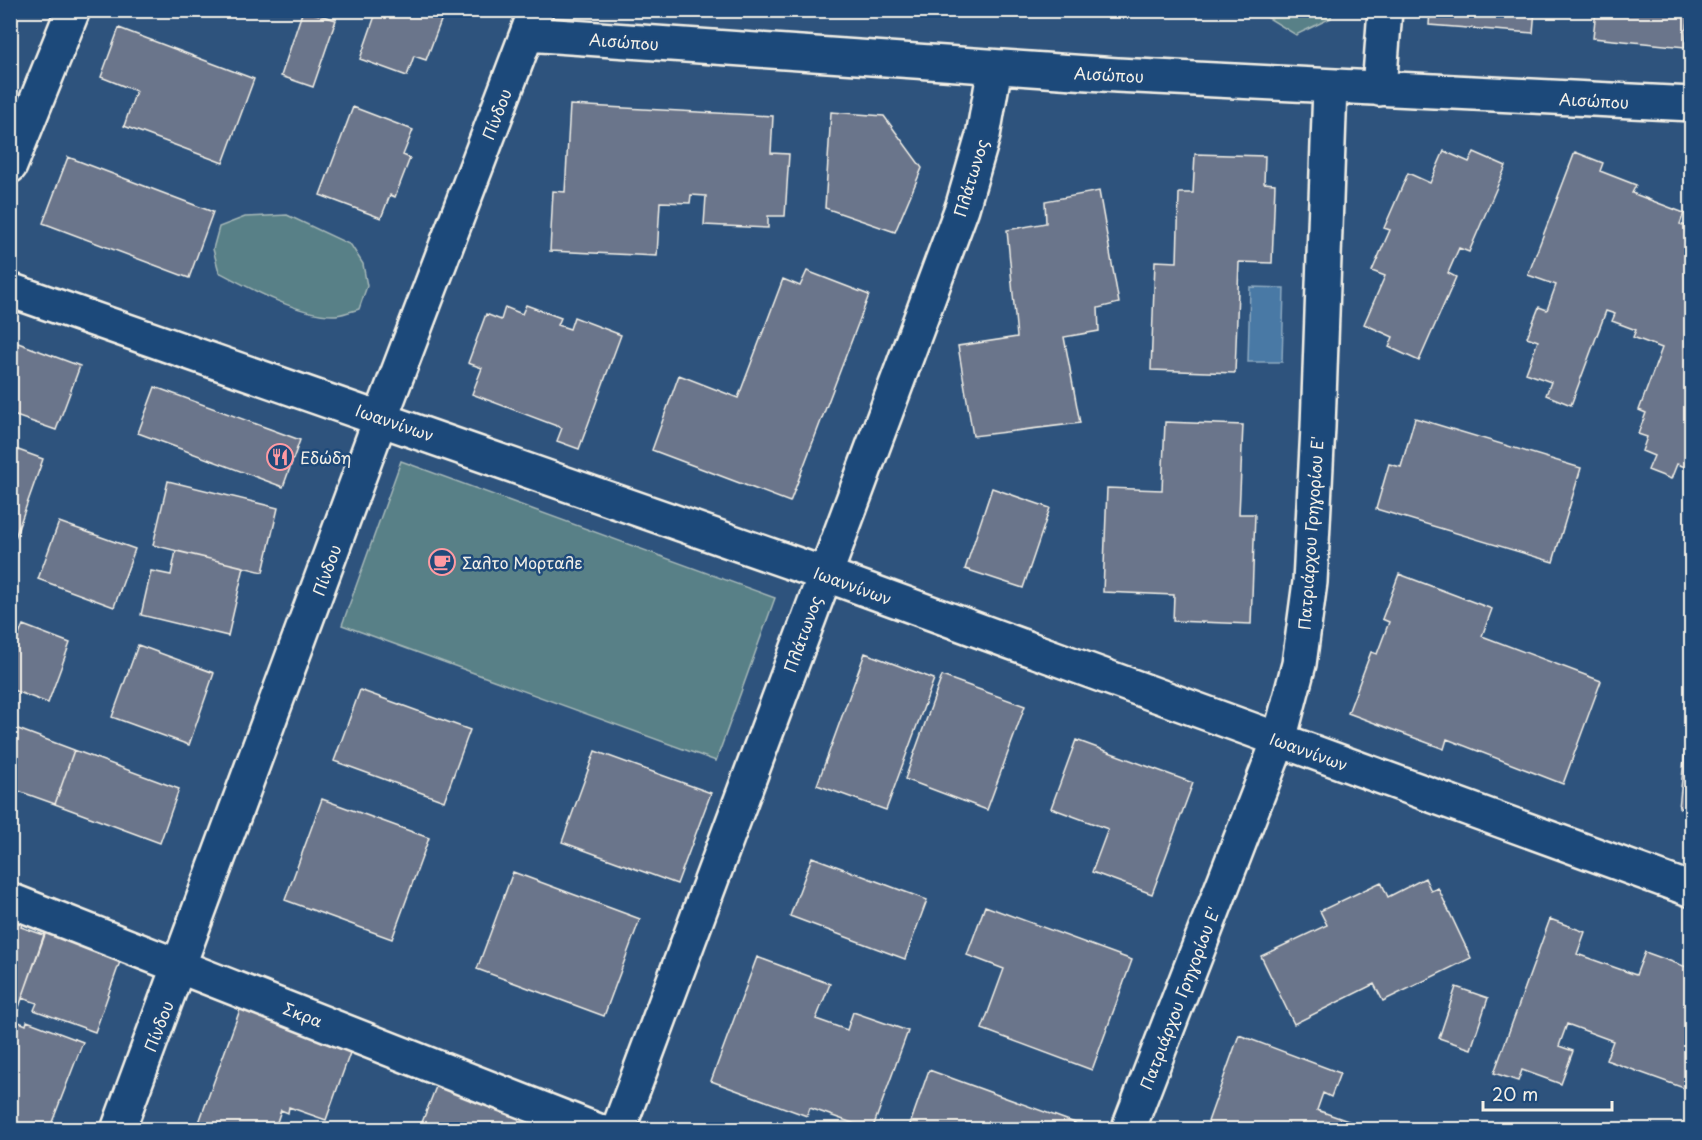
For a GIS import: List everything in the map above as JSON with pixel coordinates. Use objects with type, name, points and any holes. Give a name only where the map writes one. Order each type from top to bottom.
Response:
[{"type":"street","points":[[10,166],[73,10]]},
{"type":"street","points":[[1379,89],[1385,10]]},
{"type":"street","name":"Αισώπου","points":[[532,22],[995,67],[1330,87],[1692,104]]},
{"type":"street","name":"Πίνδου","points":[[118,1130],[381,417],[532,22]]},
{"type":"street","name":"Πλάτωνος","points":[[618,1130],[969,189],[983,136],[995,67]]},
{"type":"street","name":"Πατριάρχου Γρηγορίου Ε'","points":[[1128,1130],[1279,740],[1299,664],[1310,582],[1330,87]]},
{"type":"street","name":"Ιωαννίνων","points":[[10,290],[381,417],[824,574],[1692,890]]},
{"type":"street","name":"Σκρα","points":[[10,900],[596,1130]]},
{"type":"green space","points":[[1257,11],[1332,11],[1331,18],[1296,35]]},
{"type":"green space","points":[[287,215],[351,245],[363,264],[367,286],[359,309],[336,315],[308,311],[276,300],[219,272],[213,249],[219,227],[245,217]]},
{"type":"green space","points":[[401,461],[775,598],[716,761],[342,625]]},
{"type":"water","points":[[1250,287],[1284,288],[1282,362],[1248,362]]},
{"type":"building","points":[[303,10],[336,20],[313,87],[281,76]]},
{"type":"building","points":[[377,10],[445,10],[426,60],[414,56],[407,76],[360,59]]},
{"type":"building","points":[[1430,10],[1535,10],[1533,33],[1429,25]]},
{"type":"building","points":[[1596,10],[1689,10],[1685,47],[1593,38]]},
{"type":"building","points":[[119,28],[254,79],[223,163],[124,126],[136,91],[101,77]]},
{"type":"building","points":[[570,105],[773,116],[771,153],[789,154],[785,216],[768,216],[768,228],[704,225],[706,196],[691,195],[690,203],[660,202],[657,256],[550,251],[553,191],[565,192]]},
{"type":"building","points":[[353,107],[413,130],[403,155],[410,158],[395,197],[390,195],[381,218],[320,195]]},
{"type":"building","points":[[831,112],[884,116],[922,168],[895,232],[825,208]]},
{"type":"building","points":[[1444,151],[1469,162],[1474,152],[1506,166],[1469,252],[1459,248],[1448,273],[1456,277],[1419,361],[1389,347],[1393,337],[1364,324],[1385,276],[1372,271],[1390,230],[1384,228],[1408,173],[1430,183]]},
{"type":"building","points":[[1575,152],[1603,163],[1600,171],[1636,185],[1632,193],[1684,213],[1680,224],[1692,228],[1692,459],[1688,468],[1677,464],[1671,479],[1648,470],[1654,456],[1642,451],[1647,437],[1638,434],[1646,413],[1639,410],[1662,348],[1633,337],[1636,330],[1612,321],[1615,314],[1606,311],[1571,405],[1546,395],[1551,382],[1526,373],[1538,341],[1527,337],[1539,307],[1547,310],[1556,285],[1528,275]]},
{"type":"building","points":[[1195,154],[1265,156],[1264,183],[1275,184],[1272,263],[1239,262],[1235,373],[1151,370],[1155,261],[1177,262],[1179,193],[1193,193]]},
{"type":"building","points":[[68,157],[213,212],[189,278],[43,223]]},
{"type":"building","points":[[1099,191],[1119,303],[1098,308],[1099,331],[1064,337],[1080,423],[973,436],[958,346],[1017,337],[1007,230],[1046,223],[1045,201]]},
{"type":"building","points":[[807,271],[869,295],[790,502],[652,450],[679,375],[738,398],[783,279],[800,286]]},
{"type":"building","points":[[526,305],[561,318],[558,325],[570,329],[574,317],[621,335],[579,449],[557,441],[562,428],[472,394],[482,368],[468,363],[486,314],[501,320],[505,307],[522,314]]},
{"type":"building","points":[[10,340],[80,366],[56,430],[10,414]]},
{"type":"building","points":[[155,387],[300,440],[283,487],[138,433]]},
{"type":"building","points":[[1415,418],[1581,468],[1553,562],[1376,509],[1389,464],[1401,467]]},
{"type":"building","points":[[1165,422],[1243,425],[1239,514],[1255,514],[1251,624],[1173,621],[1174,595],[1103,592],[1107,488],[1162,490]]},
{"type":"building","points":[[10,447],[43,459],[11,549],[10,549]]},
{"type":"building","points":[[168,481],[278,508],[263,572],[153,545]]},
{"type":"building","points":[[992,488],[1050,508],[1023,588],[965,569]]},
{"type":"building","points":[[59,522],[135,549],[114,607],[38,579]]},
{"type":"building","points":[[176,551],[244,567],[228,636],[141,615],[151,571],[171,575]]},
{"type":"building","points":[[1399,574],[1492,609],[1482,636],[1601,681],[1563,784],[1447,739],[1444,749],[1348,713],[1371,652],[1377,654],[1389,622],[1382,619]]},
{"type":"building","points":[[23,625],[70,643],[48,703],[10,689],[10,657]]},
{"type":"building","points":[[138,645],[214,673],[189,745],[112,717]]},
{"type":"building","points":[[865,653],[934,679],[886,810],[817,785]]},
{"type":"building","points":[[942,676],[1025,706],[987,810],[905,779]]},
{"type":"building","points":[[360,690],[470,730],[444,801],[334,761]]},
{"type":"building","points":[[1688,721],[1692,721],[1692,809],[1679,808]]},
{"type":"building","points":[[10,726],[74,750],[55,804],[10,788]]},
{"type":"building","points":[[1076,740],[1193,783],[1152,894],[1092,872],[1108,829],[1051,808]]},
{"type":"building","points":[[74,750],[179,789],[160,843],[55,804]]},
{"type":"building","points":[[595,751],[711,793],[677,884],[562,842]]},
{"type":"building","points":[[322,799],[429,838],[392,939],[285,900]]},
{"type":"building","points":[[812,857],[927,900],[905,959],[790,916]]},
{"type":"building","points":[[513,872],[640,919],[604,1016],[477,969]]},
{"type":"building","points":[[1425,878],[1431,891],[1438,888],[1471,958],[1383,1001],[1374,984],[1294,1024],[1261,956],[1327,925],[1320,911],[1381,882],[1388,897]]},
{"type":"building","points":[[985,906],[1132,960],[1092,1070],[982,1029],[1004,969],[967,955]]},
{"type":"building","points":[[10,917],[23,921],[21,927],[44,935],[18,1010],[10,1008]]},
{"type":"building","points":[[1550,919],[1585,932],[1577,954],[1636,975],[1645,952],[1692,969],[1692,1091],[1606,1060],[1613,1041],[1567,1024],[1559,1046],[1573,1051],[1561,1084],[1522,1070],[1518,1081],[1494,1073]]},
{"type":"building","points":[[47,929],[122,956],[95,1032],[34,1010],[37,1003],[22,998]]},
{"type":"building","points":[[757,957],[830,984],[816,1019],[847,1030],[853,1012],[908,1031],[872,1130],[810,1108],[807,1116],[711,1081]]},
{"type":"building","points":[[1456,987],[1488,998],[1471,1049],[1439,1038]]},
{"type":"building","points":[[245,996],[356,1036],[326,1120],[289,1107],[288,1113],[281,1110],[275,1128],[279,1129],[197,1128]]},
{"type":"building","points":[[10,1014],[16,1016],[14,1020],[26,1025],[27,1021],[83,1042],[49,1130],[10,1130]]},
{"type":"building","points":[[1239,1035],[1340,1073],[1331,1097],[1323,1093],[1317,1110],[1365,1127],[1364,1130],[1205,1130]]},
{"type":"building","points":[[443,1069],[569,1130],[419,1130]]},
{"type":"building","points":[[929,1070],[1075,1123],[1072,1130],[908,1130]]},
{"type":"place","name":"Εδώδη","points":[[280,457]]},
{"type":"place","name":"Σαλτο Μορταλε","points":[[442,562]]}]
